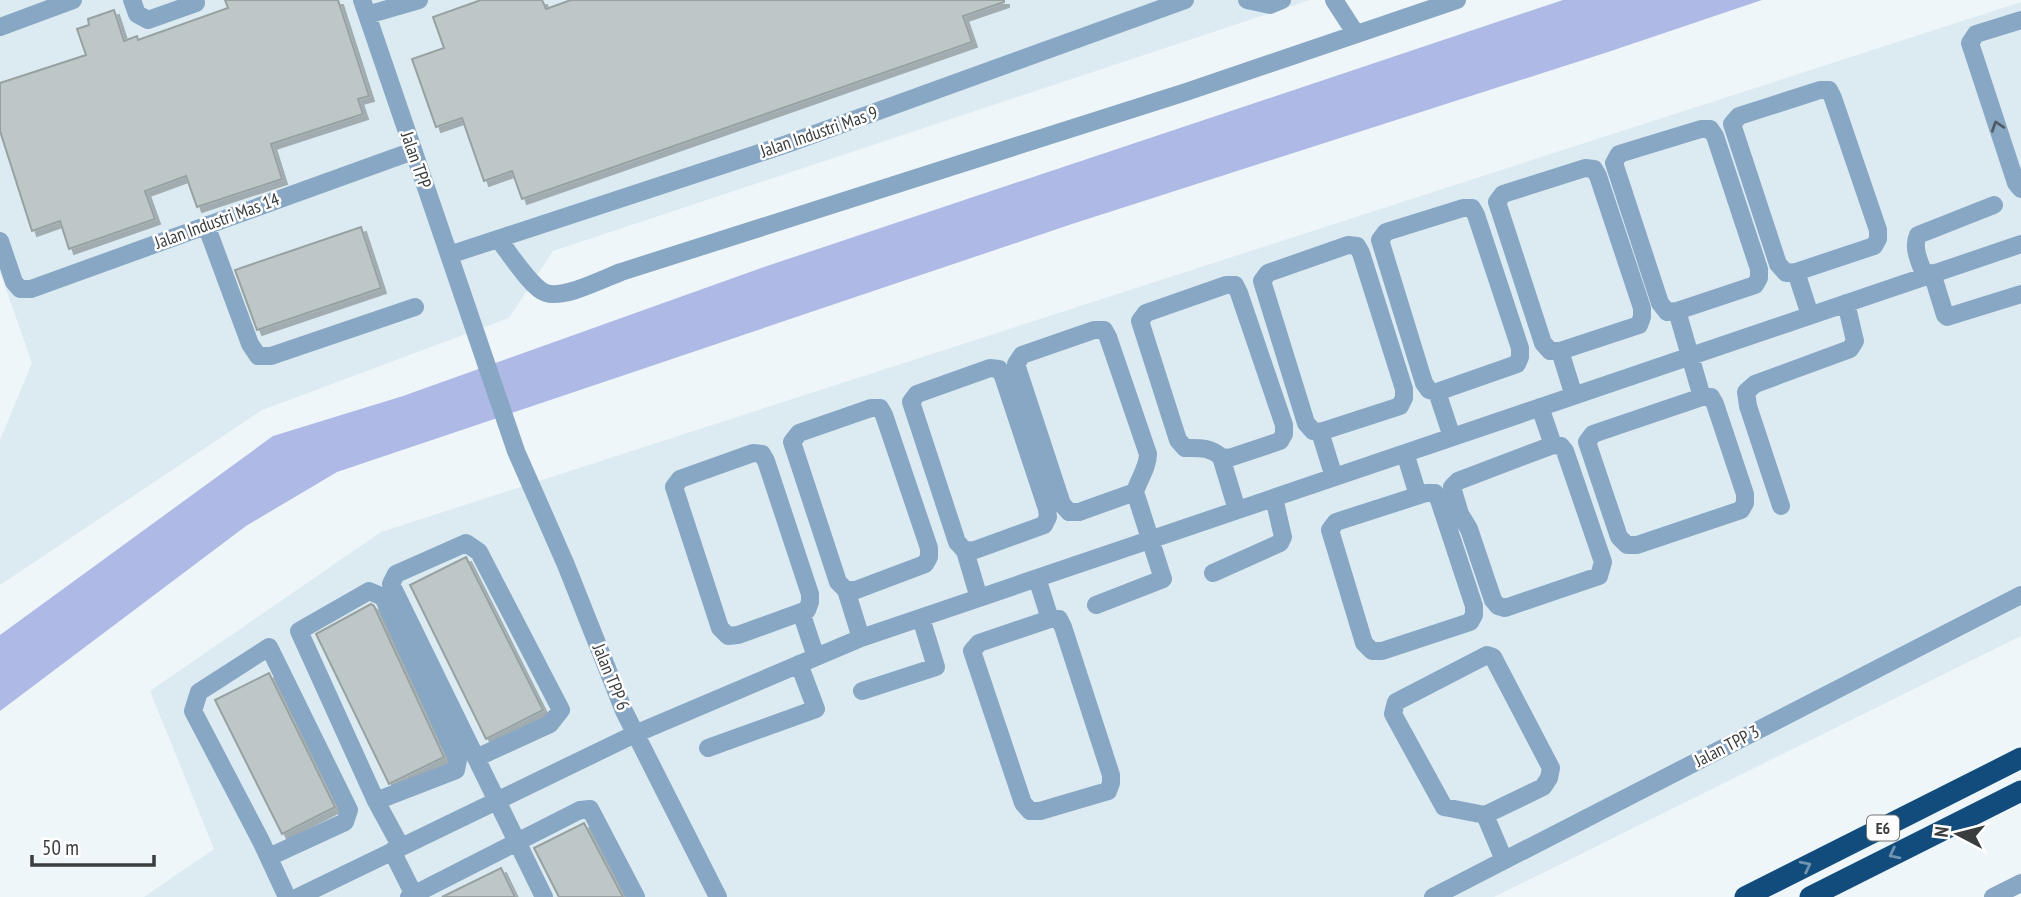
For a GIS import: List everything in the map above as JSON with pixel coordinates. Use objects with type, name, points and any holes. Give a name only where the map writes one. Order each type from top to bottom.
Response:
[{"type":"highway","name":"E6","points":[[1745,897],[2021,758]]},
{"type":"highway","name":"E6","points":[[1810,897],[2021,791]]},
{"type":"street","points":[[0,27],[73,0]]},
{"type":"street","points":[[132,0],[137,14],[148,20],[197,3]]},
{"type":"street","points":[[364,7],[419,0]]},
{"type":"street","name":"Jalan Industri Mas 9","points":[[449,255],[787,145],[1185,0]]},
{"type":"street","points":[[1247,0],[1270,5],[1282,0]]},
{"type":"street","points":[[1334,0],[1356,34]]},
{"type":"street","points":[[498,239],[534,284],[545,293],[560,295],[621,272],[1186,92],[1457,0]]},
{"type":"street","name":"Jalan TPP","points":[[364,7],[471,319]]},
{"type":"street","points":[[2021,20],[1976,34],[1970,43],[2016,183],[2021,189]]},
{"type":"street","points":[[1820,90],[1829,90],[1878,230],[1878,239],[1874,246],[1796,272],[1786,273],[1778,264],[1732,124],[1738,116],[1820,90]]},
{"type":"street","points":[[1701,129],[1710,129],[1759,269],[1759,278],[1755,285],[1677,311],[1667,312],[1660,303],[1614,163],[1619,155],[1701,129]]},
{"type":"street","name":"Jalan Industri Mas 14","points":[[0,241],[13,282],[20,289],[31,289],[413,151]]},
{"type":"street","points":[[1585,168],[1594,169],[1642,309],[1642,317],[1639,325],[1560,351],[1550,351],[1543,343],[1497,202],[1503,194],[1585,168]]},
{"type":"street","points":[[1994,205],[1918,235],[1915,241],[1916,251],[1948,317],[2021,294]]},
{"type":"street","points":[[1463,208],[1472,208],[1520,348],[1520,357],[1517,364],[1437,392],[1429,390],[1424,383],[1380,240],[1386,232],[1463,208]]},
{"type":"street","points":[[206,225],[250,344],[258,356],[271,356],[415,306]]},
{"type":"street","points":[[298,897],[635,734],[861,638],[2021,244]]},
{"type":"street","points":[[1348,245],[1357,246],[1404,389],[1404,398],[1400,406],[1320,432],[1313,431],[1306,423],[1262,282],[1268,273],[1348,245]]},
{"type":"street","points":[[1796,272],[1810,315]]},
{"type":"street","points":[[1221,457],[1229,458],[1274,444],[1280,441],[1284,434],[1284,425],[1235,285],[1226,285],[1146,313],[1140,321],[1178,440],[1185,448],[1205,448],[1221,457],[1237,510]]},
{"type":"street","points":[[1781,506],[1748,406],[1746,392],[1755,384],[1850,349],[1855,341],[1846,303]]},
{"type":"street","points":[[1677,311],[1702,397]]},
{"type":"street","name":"Jalan TPP 6","points":[[471,319],[516,451],[561,552],[624,711],[718,897]]},
{"type":"street","points":[[1096,605],[1163,579],[1135,492],[1139,478],[1149,462],[1149,454],[1104,330],[1094,330],[1022,355],[1016,364],[1062,504],[1069,512],[1079,512],[1135,492]]},
{"type":"street","points":[[1560,351],[1574,396]]},
{"type":"street","points":[[965,551],[975,550],[1038,527],[1044,524],[1048,517],[1048,509],[999,369],[990,368],[918,394],[911,402],[957,542],[965,551],[979,598]]},
{"type":"street","points":[[1437,392],[1452,437]]},
{"type":"street","points":[[1702,397],[1711,397],[1715,404],[1745,494],[1745,503],[1741,510],[1637,545],[1627,545],[1619,537],[1587,442],[1593,434],[1702,397]]},
{"type":"street","points":[[1540,407],[1553,445]]},
{"type":"street","points":[[846,590],[856,590],[925,564],[929,556],[929,548],[880,408],[871,408],[799,433],[792,442],[838,582],[846,590],[861,638]]},
{"type":"street","points":[[1320,432],[1334,477]]},
{"type":"street","points":[[1553,445],[1562,446],[1565,451],[1603,562],[1603,569],[1599,576],[1505,608],[1497,606],[1452,487],[1458,481],[1553,445]]},
{"type":"street","points":[[753,453],[762,454],[810,594],[807,610],[801,612],[738,635],[728,636],[720,628],[674,487],[680,479],[753,453]]},
{"type":"street","points":[[1405,453],[1418,495]]},
{"type":"street","points":[[1435,493],[1439,500],[1474,606],[1474,615],[1470,622],[1382,651],[1372,651],[1364,643],[1330,530],[1336,522],[1418,495],[1435,493]]},
{"type":"street","points":[[1213,573],[1280,543],[1283,537],[1274,498]]},
{"type":"street","points":[[477,758],[550,724],[561,710],[480,552],[466,543],[396,574],[391,584],[477,758],[499,800],[544,897]]},
{"type":"street","points":[[1037,578],[1050,619]]},
{"type":"street","points":[[376,802],[456,770],[458,760],[383,597],[369,591],[299,631],[397,849],[413,896],[580,810],[590,809],[636,897]]},
{"type":"street","name":"Jalan TPP 3","points":[[1433,897],[2021,595]]},
{"type":"street","points":[[801,612],[817,657]]},
{"type":"street","points":[[862,691],[936,667],[921,618]]},
{"type":"street","points":[[1050,619],[1059,620],[1063,626],[1111,775],[1111,783],[1108,790],[1041,811],[1030,811],[1023,803],[972,651],[979,643],[1050,619]]},
{"type":"street","points":[[269,857],[345,822],[349,810],[269,648],[199,692],[193,711],[287,897]]},
{"type":"street","points":[[1487,654],[1493,657],[1551,768],[1543,787],[1485,815],[1444,807],[1393,708],[1396,702],[1487,654]]},
{"type":"street","points":[[708,748],[816,709],[799,664]]},
{"type":"street","points":[[1485,815],[1504,860]]},
{"type":"street","points":[[1993,897],[2021,883]]},
{"type":"shaded area","points":[[0,0],[1310,0],[553,251],[509,318],[262,410],[0,585],[0,440],[32,363],[0,272]]},
{"type":"shaded area","points":[[2021,2],[2021,636],[1494,897],[144,897],[214,849],[150,691],[381,532]]},
{"type":"water","points":[[1563,0],[1762,0],[1072,224],[337,472],[246,526],[0,711],[0,635],[273,436],[403,396],[764,267]]},
{"type":"building","points":[[225,0],[338,0],[369,96],[358,99],[363,114],[271,144],[282,179],[197,207],[186,176],[145,191],[155,219],[69,249],[60,221],[32,231],[0,131],[0,83],[86,55],[77,29],[89,25],[88,19],[114,10],[124,41],[137,36],[138,40],[228,8]]},
{"type":"building","points":[[481,0],[542,0],[546,9],[571,0],[1004,2],[963,16],[972,42],[522,199],[512,171],[484,181],[462,118],[436,127],[412,59],[444,48],[433,17]]},
{"type":"building","points":[[361,227],[381,288],[257,330],[235,270]]},
{"type":"building","points":[[466,557],[543,710],[486,739],[410,585]]},
{"type":"building","points":[[371,604],[444,757],[389,784],[316,634]]},
{"type":"building","points":[[269,673],[335,807],[282,834],[215,700]]},
{"type":"building","points":[[584,823],[623,897],[559,897],[534,848]]},
{"type":"building","points":[[501,868],[515,897],[442,897]]}]
